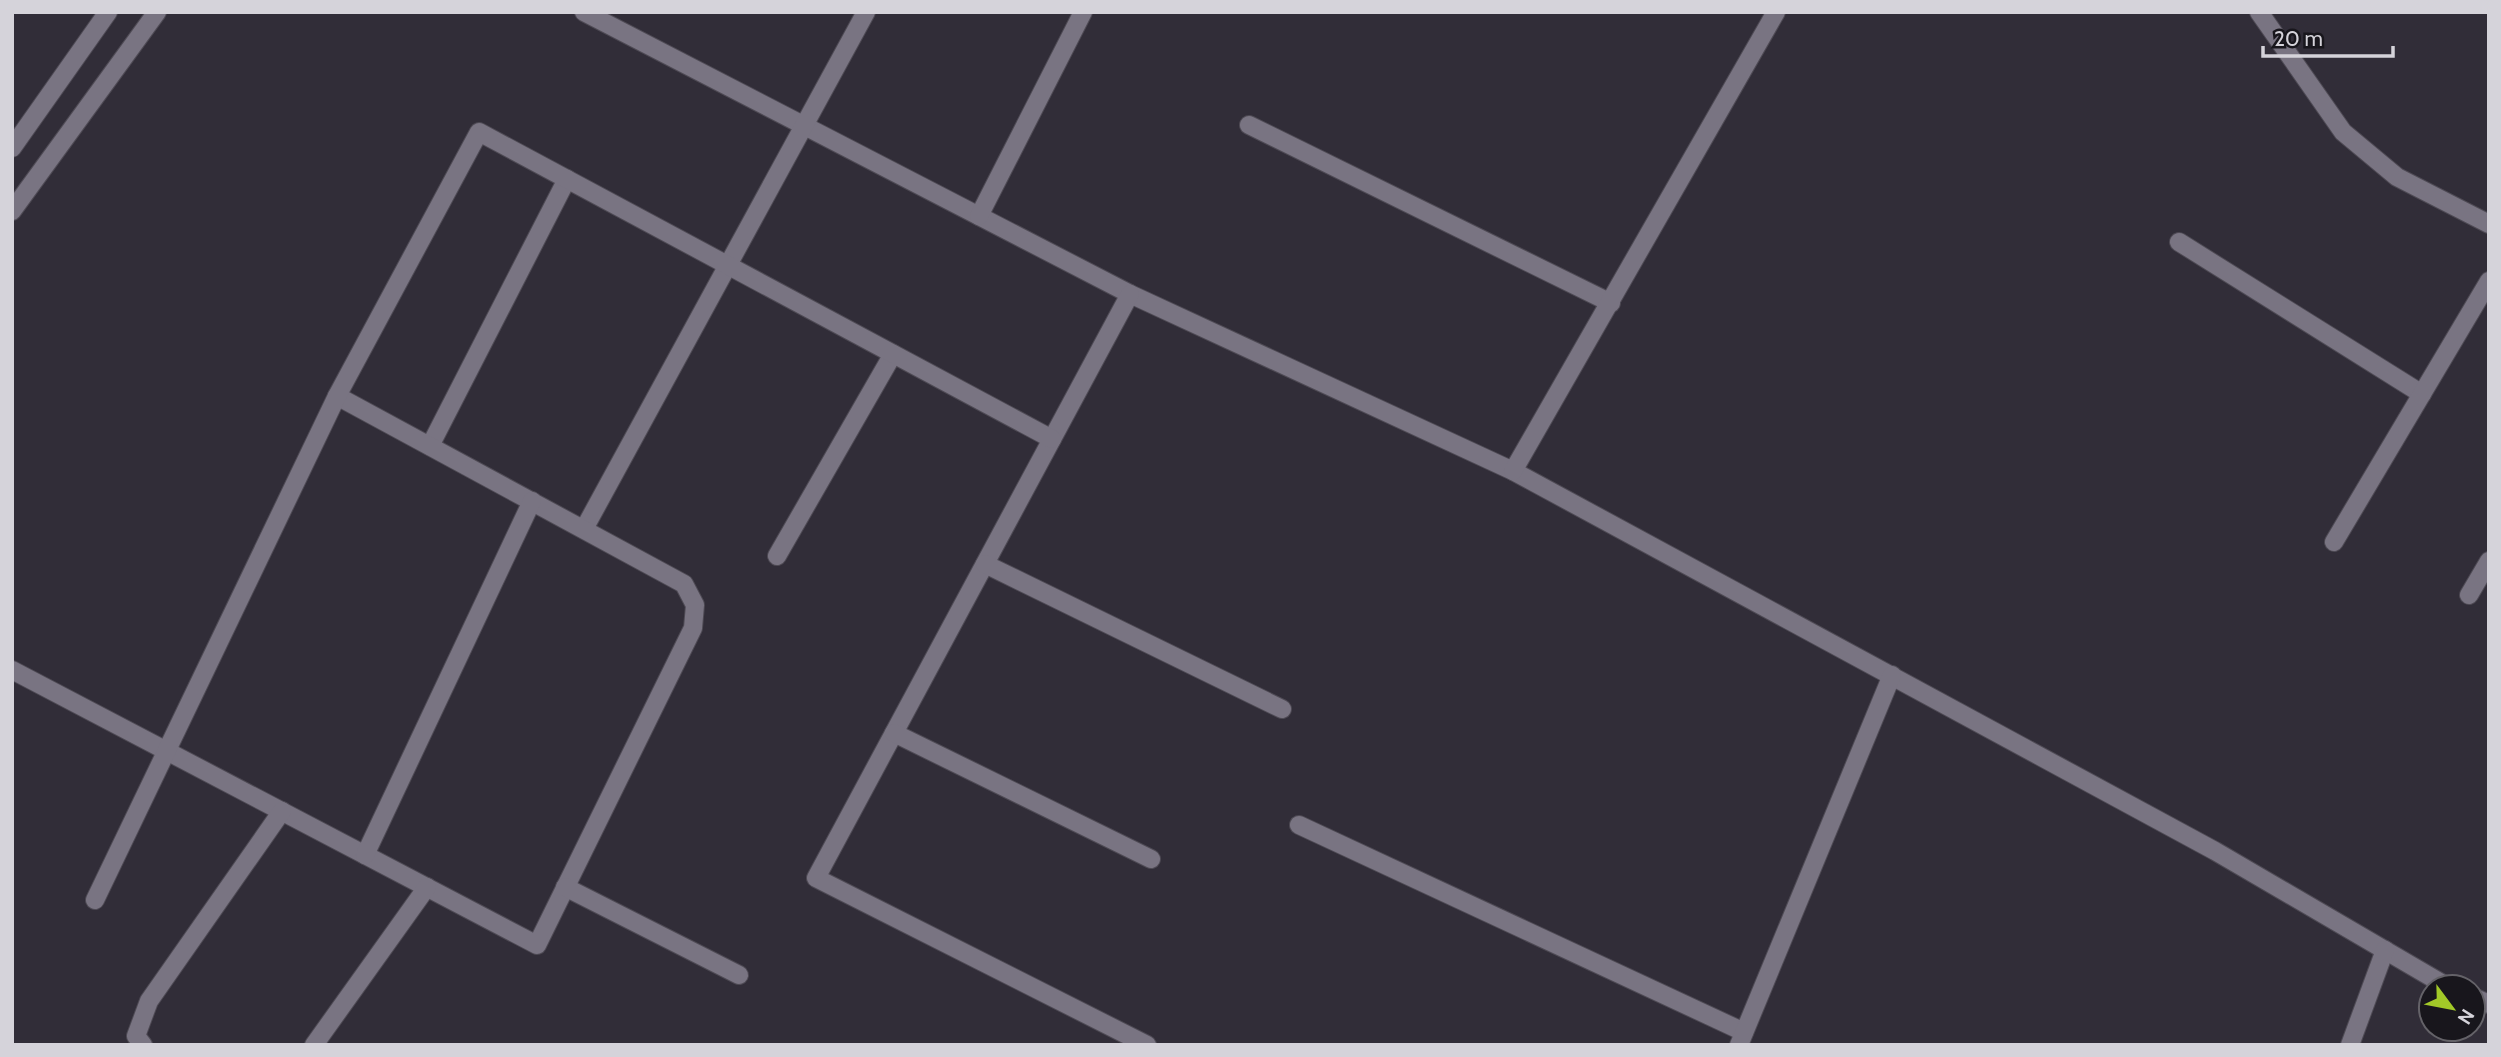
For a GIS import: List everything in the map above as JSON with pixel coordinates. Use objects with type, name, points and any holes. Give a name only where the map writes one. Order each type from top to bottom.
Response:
[{"type":"street","points":[[12,148],[108,12]]},
{"type":"street","points":[[12,211],[157,12]]},
{"type":"street","points":[[584,12],[615,19],[804,125],[1130,294],[1513,471],[2215,850],[2424,973]]},
{"type":"street","points":[[583,529],[866,12]]},
{"type":"street","points":[[979,216],[1083,12]]},
{"type":"street","points":[[1513,471],[1776,12]]},
{"type":"street","points":[[2259,12],[2343,132],[2397,177],[2489,224]]},
{"type":"street","points":[[1249,125],[1611,303]]},
{"type":"street","points":[[95,900],[337,396],[479,132],[1052,439]]},
{"type":"street","points":[[430,446],[567,179]]},
{"type":"street","points":[[2179,242],[2422,394]]},
{"type":"street","points":[[2334,542],[2489,281]]},
{"type":"street","points":[[1130,294],[816,878],[1147,1045]]},
{"type":"street","points":[[778,556],[893,354]]},
{"type":"street","points":[[12,670],[537,945],[692,628],[695,605],[684,584],[337,396]]},
{"type":"street","points":[[365,855],[532,501]]},
{"type":"street","points":[[2469,595],[2489,561]]},
{"type":"street","points":[[985,564],[1282,709]]},
{"type":"street","points":[[1299,825],[1741,1038],[1892,675]]},
{"type":"street","points":[[894,733],[1151,859]]},
{"type":"street","points":[[143,1045],[136,1036],[149,1001],[282,811]]},
{"type":"street","points":[[314,1045],[427,887]]},
{"type":"street","points":[[565,887],[739,975]]},
{"type":"street","points":[[2350,1045],[2385,950]]}]
